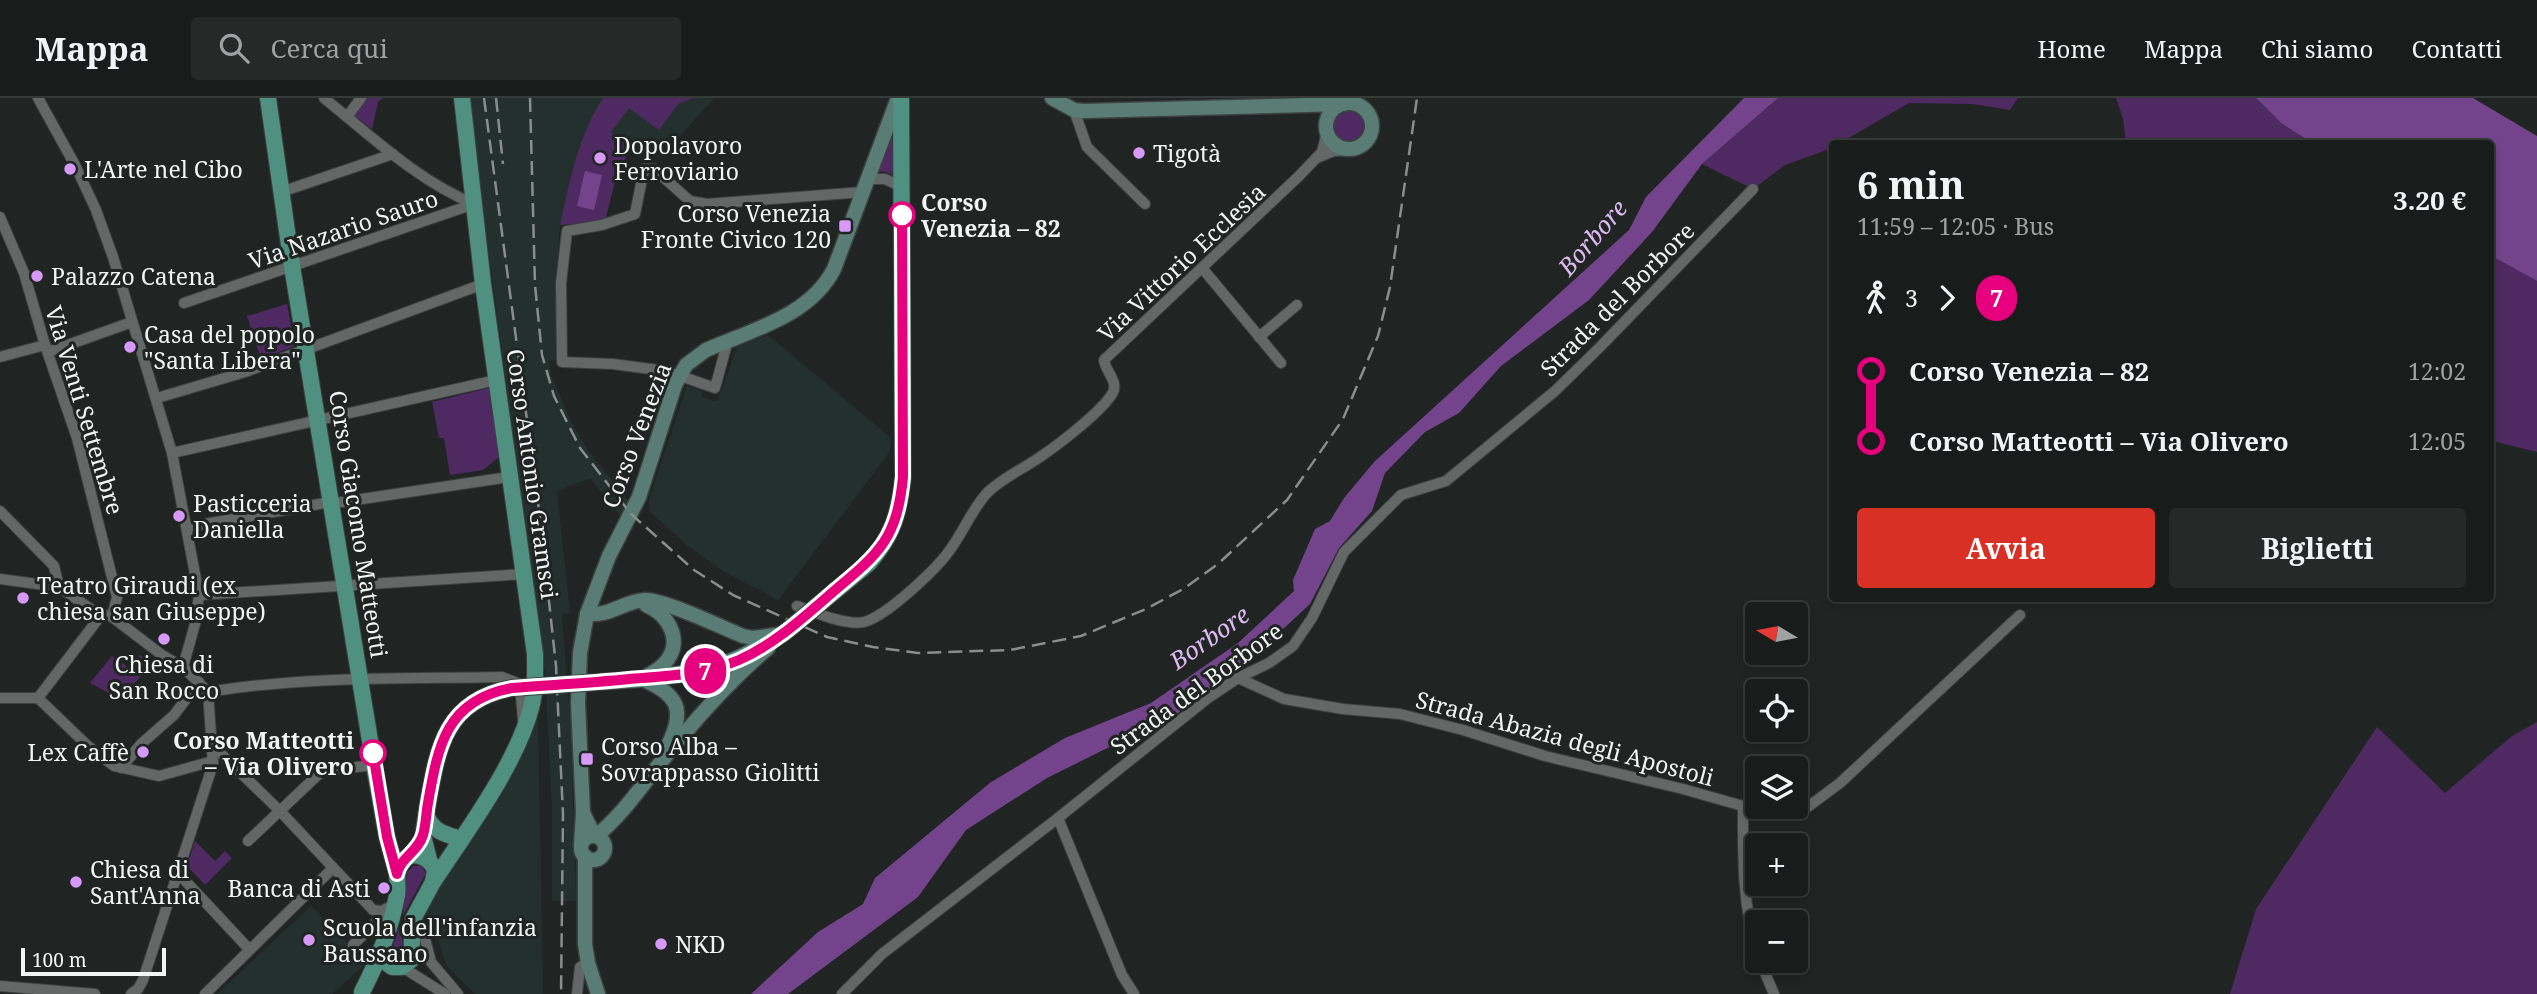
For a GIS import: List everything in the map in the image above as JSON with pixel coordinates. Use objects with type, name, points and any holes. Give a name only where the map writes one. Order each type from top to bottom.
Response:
[{"type":"main road","name":"Corso Giacomo Matteotti","points":[[268,98],[292,266],[374,765],[387,837],[397,874]]},
{"type":"main road","name":"Corso Antonio Gramsci","points":[[420,947],[412,929],[418,907],[500,778],[524,727],[535,685],[535,654],[483,284],[462,98]]},
{"type":"main road","name":"Corso Venezia","points":[[423,836],[434,769],[444,736],[452,722],[473,702],[495,691],[512,688],[690,674],[723,666],[752,654],[784,634],[869,563],[884,544],[893,527],[900,503],[903,477],[900,98]]},
{"type":"main road","points":[[427,812],[430,824],[440,832],[461,839]]},
{"type":"main road","points":[[400,967],[387,964],[381,955],[383,926],[398,890],[397,874],[401,862],[408,857],[423,836]]},
{"type":"main road","points":[[423,836],[429,860],[435,870],[433,881]]},
{"type":"main road","points":[[408,857],[417,855],[429,860]]},
{"type":"main road","points":[[360,993],[411,960],[420,947]]},
{"type":"main road","points":[[360,993],[381,949]]},
{"type":"street","points":[[38,98],[96,210],[157,398],[172,453],[199,595],[195,624],[183,667]]},
{"type":"street","points":[[324,98],[393,154],[452,195],[474,204]]},
{"type":"street","points":[[347,117],[361,98]]},
{"type":"street","name":"Corso Venezia","points":[[598,994],[585,944],[584,892],[594,846],[583,813],[578,704],[580,653],[587,614],[609,555],[639,497],[680,376],[693,358],[794,312],[817,294],[834,269],[900,98]]},
{"type":"street","points":[[1052,98],[1074,110],[1149,104],[1311,106],[1364,103],[1374,98]]},
{"type":"street","points":[[1311,106],[1320,113],[1332,142],[1347,150],[1360,147],[1372,131],[1371,109],[1374,98]]},
{"type":"street","points":[[1326,128],[1334,109],[1348,104],[1367,112],[1372,124]]},
{"type":"street","points":[[1074,110],[1087,148],[1145,204]]},
{"type":"street","name":"Via Vittorio Ecclesia","points":[[797,606],[833,618],[862,623],[884,612],[951,550],[986,494],[1042,456],[1092,415],[1113,393],[1115,386],[1104,366],[1104,360],[1317,158],[1325,145],[1326,128]]},
{"type":"street","name":"Via Vittorio Ecclesia","points":[[1317,158],[1334,151],[1347,150]]},
{"type":"street","points":[[281,192],[393,154]]},
{"type":"street","points":[[728,340],[715,388],[666,371],[612,364],[562,362],[561,295],[567,231],[602,225],[635,214],[644,169],[654,169],[690,201],[707,204],[865,186],[885,179],[902,187]]},
{"type":"street","name":"Strada del Borbore","points":[[842,994],[882,954],[1058,818],[1134,755],[1238,678],[1269,663],[1293,646],[1312,618],[1344,552],[1401,495],[1446,481],[1555,391],[1752,189]]},
{"type":"street","name":"Via Nazario Sauro","points":[[184,303],[474,204]]},
{"type":"street","name":"Via Venti Settembre","points":[[0,217],[24,273],[46,349],[78,438],[117,597],[107,616]]},
{"type":"street","points":[[1203,269],[1281,363]]},
{"type":"street","points":[[157,398],[245,372],[483,284]]},
{"type":"street","points":[[1259,337],[1297,305]]},
{"type":"street","points":[[0,357],[46,349],[132,322]]},
{"type":"street","points":[[172,453],[496,380]]},
{"type":"street","points":[[188,527],[509,477]]},
{"type":"street","points":[[0,511],[54,566],[59,587]]},
{"type":"street","points":[[199,595],[525,574]]},
{"type":"street","points":[[0,579],[59,587],[183,667],[208,692],[213,761],[143,980],[131,994]]},
{"type":"street","points":[[587,614],[602,615],[635,602],[654,600],[752,638],[784,634]]},
{"type":"street","points":[[635,602],[659,611],[673,630],[674,642],[665,662],[642,678]]},
{"type":"street","name":"Strada Abazia degli Apostoli","points":[[1238,678],[1284,699],[1343,709],[1400,714],[1463,730],[1545,756],[1743,806],[1801,811],[1840,783],[2020,615]]},
{"type":"street","points":[[38,698],[107,616]]},
{"type":"street","points":[[594,846],[716,696],[784,634]]},
{"type":"street","points":[[208,692],[361,679],[502,677],[520,684],[524,727]]},
{"type":"street","points":[[642,678],[662,687],[670,695],[677,711],[676,730],[658,765]]},
{"type":"street","points":[[121,768],[141,744],[174,715],[199,682]]},
{"type":"street","points":[[0,698],[38,698],[88,746],[114,766],[159,776],[213,761]]},
{"type":"street","points":[[214,747],[279,810],[373,910],[391,906]]},
{"type":"street","points":[[248,841],[322,771],[374,765]]},
{"type":"street","points":[[1743,806],[1743,880],[1746,910]]},
{"type":"street","points":[[1058,818],[1122,975],[1134,994]]},
{"type":"street","points":[[205,994],[333,868]]},
{"type":"street","points":[[178,873],[249,949]]},
{"type":"street","points":[[353,946],[383,926]]},
{"type":"street","points":[[420,947],[435,970],[458,994]]},
{"type":"street","points":[[577,994],[580,967],[588,963]]},
{"type":"street","points":[[400,967],[444,994]]},
{"type":"street","points":[[1765,973],[1774,994]]},
{"type":"street","points":[[0,986],[95,994]]},
{"type":"shaded area","points":[[366,98],[383,98],[378,102],[372,129],[354,115]]},
{"type":"shaded area","points":[[468,98],[714,98],[664,154],[647,161],[630,148],[615,181],[605,221],[560,225],[555,294],[558,360],[549,361],[551,375],[572,424],[590,453],[630,503],[623,517],[612,507],[591,478],[557,491],[570,613],[562,614],[571,730],[576,901],[552,901],[552,808],[545,673]]},
{"type":"shaded area","name":"Dopolavoro Ferroviario","points":[[603,98],[693,98],[678,104],[659,130],[629,108],[611,132],[630,147],[615,181],[605,221],[560,225],[581,143]]},
{"type":"shaded area","points":[[1744,98],[1778,98],[1702,164],[1652,232],[1589,300],[1501,366],[1459,413],[1425,432],[1385,473],[1372,511],[1339,548],[1310,604],[1267,644],[1178,713],[1047,778],[966,830],[918,897],[788,994],[751,994],[818,932],[863,904],[875,878],[991,782],[1065,738],[1151,703],[1238,643],[1294,591],[1293,580],[1315,529],[1330,521],[1344,498],[1375,461],[1629,230],[1646,197]]},
{"type":"shaded area","points":[[1778,98],[2018,98],[2010,110],[1973,104],[1909,103],[1845,140],[1829,140],[1829,149],[1785,165],[1753,189],[1702,164]]},
{"type":"shaded area","points":[[2116,98],[2256,98],[2281,123],[2307,140],[2126,140],[2123,119]]},
{"type":"shaded area","points":[[2256,98],[2473,98],[2537,136],[2537,281],[2494,257],[2494,140],[2307,140],[2281,123]]},
{"type":"shaded area","points":[[1350,111],[1361,116],[1366,127],[1361,138],[1350,143],[1339,138],[1334,127],[1339,116]]},
{"type":"shaded area","points":[[893,134],[895,136],[895,176],[876,171]]},
{"type":"shaded area","points":[[585,171],[602,175],[594,210],[577,206]]},
{"type":"shaded area","points":[[2494,257],[2537,281],[2537,452],[2494,440]]},
{"type":"shaded area","points":[[287,304],[295,346],[261,359],[247,316]]},
{"type":"shaded area","points":[[768,335],[892,439],[889,453],[778,600],[723,571],[687,545],[649,511],[649,500],[687,386],[703,391],[702,397],[717,402],[737,347]]},
{"type":"shaded area","points":[[489,388],[499,457],[483,470],[450,475],[444,438],[439,438],[432,402]]},
{"type":"shaded area","points":[[140,655],[152,664],[120,699],[90,683],[112,656],[129,668]]},
{"type":"shaded area","points":[[538,716],[543,994],[475,994],[446,965],[435,929],[420,918],[495,803]]},
{"type":"shaded area","points":[[2537,722],[2537,994],[2230,994],[2256,909],[2377,727],[2445,793],[2512,736]]},
{"type":"shaded area","points":[[195,841],[215,861],[225,851],[232,858],[205,885],[187,866]]},
{"type":"shaded area","points":[[413,866],[421,866],[426,873],[403,916],[407,872]]},
{"type":"shaded area","name":"Scuola dell'infanzia Baussano","points":[[311,906],[367,963],[332,994],[217,994]]},
{"type":"shaded area","points":[[401,922],[403,951],[397,957],[391,952]]},
{"type":"railway","points":[[484,98],[540,518],[556,666],[563,814],[561,994]]},
{"type":"railway","points":[[496,98],[503,164]]},
{"type":"railway","points":[[530,98],[535,285],[542,355],[554,396],[580,448],[631,514],[694,570],[733,595],[827,637],[918,653],[1010,650],[1081,636],[1146,609],[1185,588],[1219,563],[1287,500],[1343,419],[1378,336],[1390,287],[1417,98]]},
{"type":"bus line","name":"7","points":[[373,753],[387,837],[397,874],[401,862],[413,853],[423,836],[434,769],[444,736],[452,722],[473,702],[495,691],[512,688],[690,674],[723,666],[752,654],[784,634],[869,563],[893,527],[900,503],[903,477],[902,215]]},
{"type":"place","name":"Tigotà","points":[[1139,153]]},
{"type":"place","name":"Dopolavoro Ferroviario","points":[[600,158]]},
{"type":"place","name":"L'Arte nel Cibo","points":[[70,169]]},
{"type":"place","name":"Corso Venezia – 82","points":[[902,215]]},
{"type":"place","name":"Corso Venezia Fronte Civico 120","points":[[845,226]]},
{"type":"place","name":"Palazzo Catena","points":[[37,276]]},
{"type":"place","name":"Casa del popolo \"Santa Libera\"","points":[[130,347]]},
{"type":"place","name":"Pasticceria Daniella","points":[[179,516]]},
{"type":"place","name":"Teatro Giraudi (ex chiesa san Giuseppe)","points":[[23,598]]},
{"type":"place","name":"Chiesa di San Rocco","points":[[164,639]]},
{"type":"place","name":"Lex Caffè","points":[[143,752]]},
{"type":"place","name":"Corso Matteotti – Via Olivero","points":[[373,753]]},
{"type":"place","name":"Corso Alba – Sovrappasso Giolitti","points":[[587,759]]},
{"type":"place","name":"Chiesa di Sant'Anna","points":[[76,882]]},
{"type":"place","name":"Banca di Asti","points":[[384,888]]},
{"type":"place","name":"Scuola dell'infanzia Baussano","points":[[309,940]]},
{"type":"place","name":"NKD","points":[[661,944]]},
{"type":"water label","name":"Borbore","points":[[1592,237]]},
{"type":"water label","name":"Borbore","points":[[1209,637]]}]
